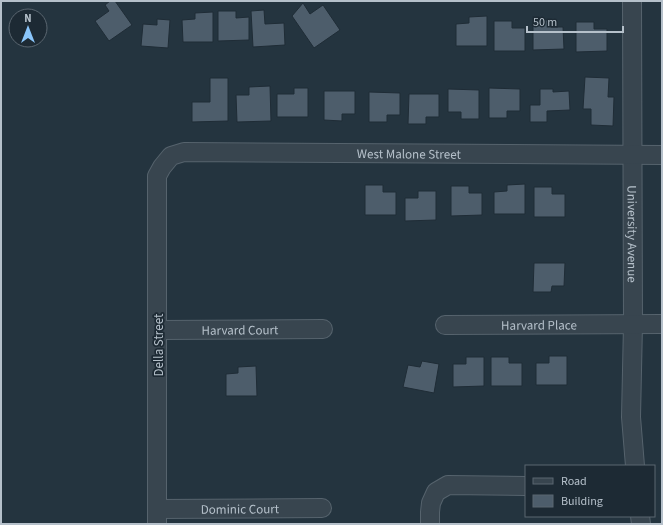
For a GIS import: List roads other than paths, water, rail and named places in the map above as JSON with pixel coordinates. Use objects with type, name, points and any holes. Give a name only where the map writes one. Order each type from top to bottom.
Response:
[{"type":"street","name":"University Avenue","points":[[632,1],[633,324],[631,417],[635,465]]},
{"type":"street","name":"West Malone Street","points":[[162,167],[171,156],[184,152],[662,155]]},
{"type":"street","name":"Della Street","points":[[157,516],[158,176],[162,167]]},
{"type":"street","name":"Harvard Place","points":[[444,325],[662,324]]},
{"type":"street","name":"Harvard Court","points":[[158,330],[323,329]]},
{"type":"street","points":[[430,524],[431,503],[436,492],[448,485],[525,486]]},
{"type":"street","name":"Dominic Court","points":[[157,516],[322,508]]}]
